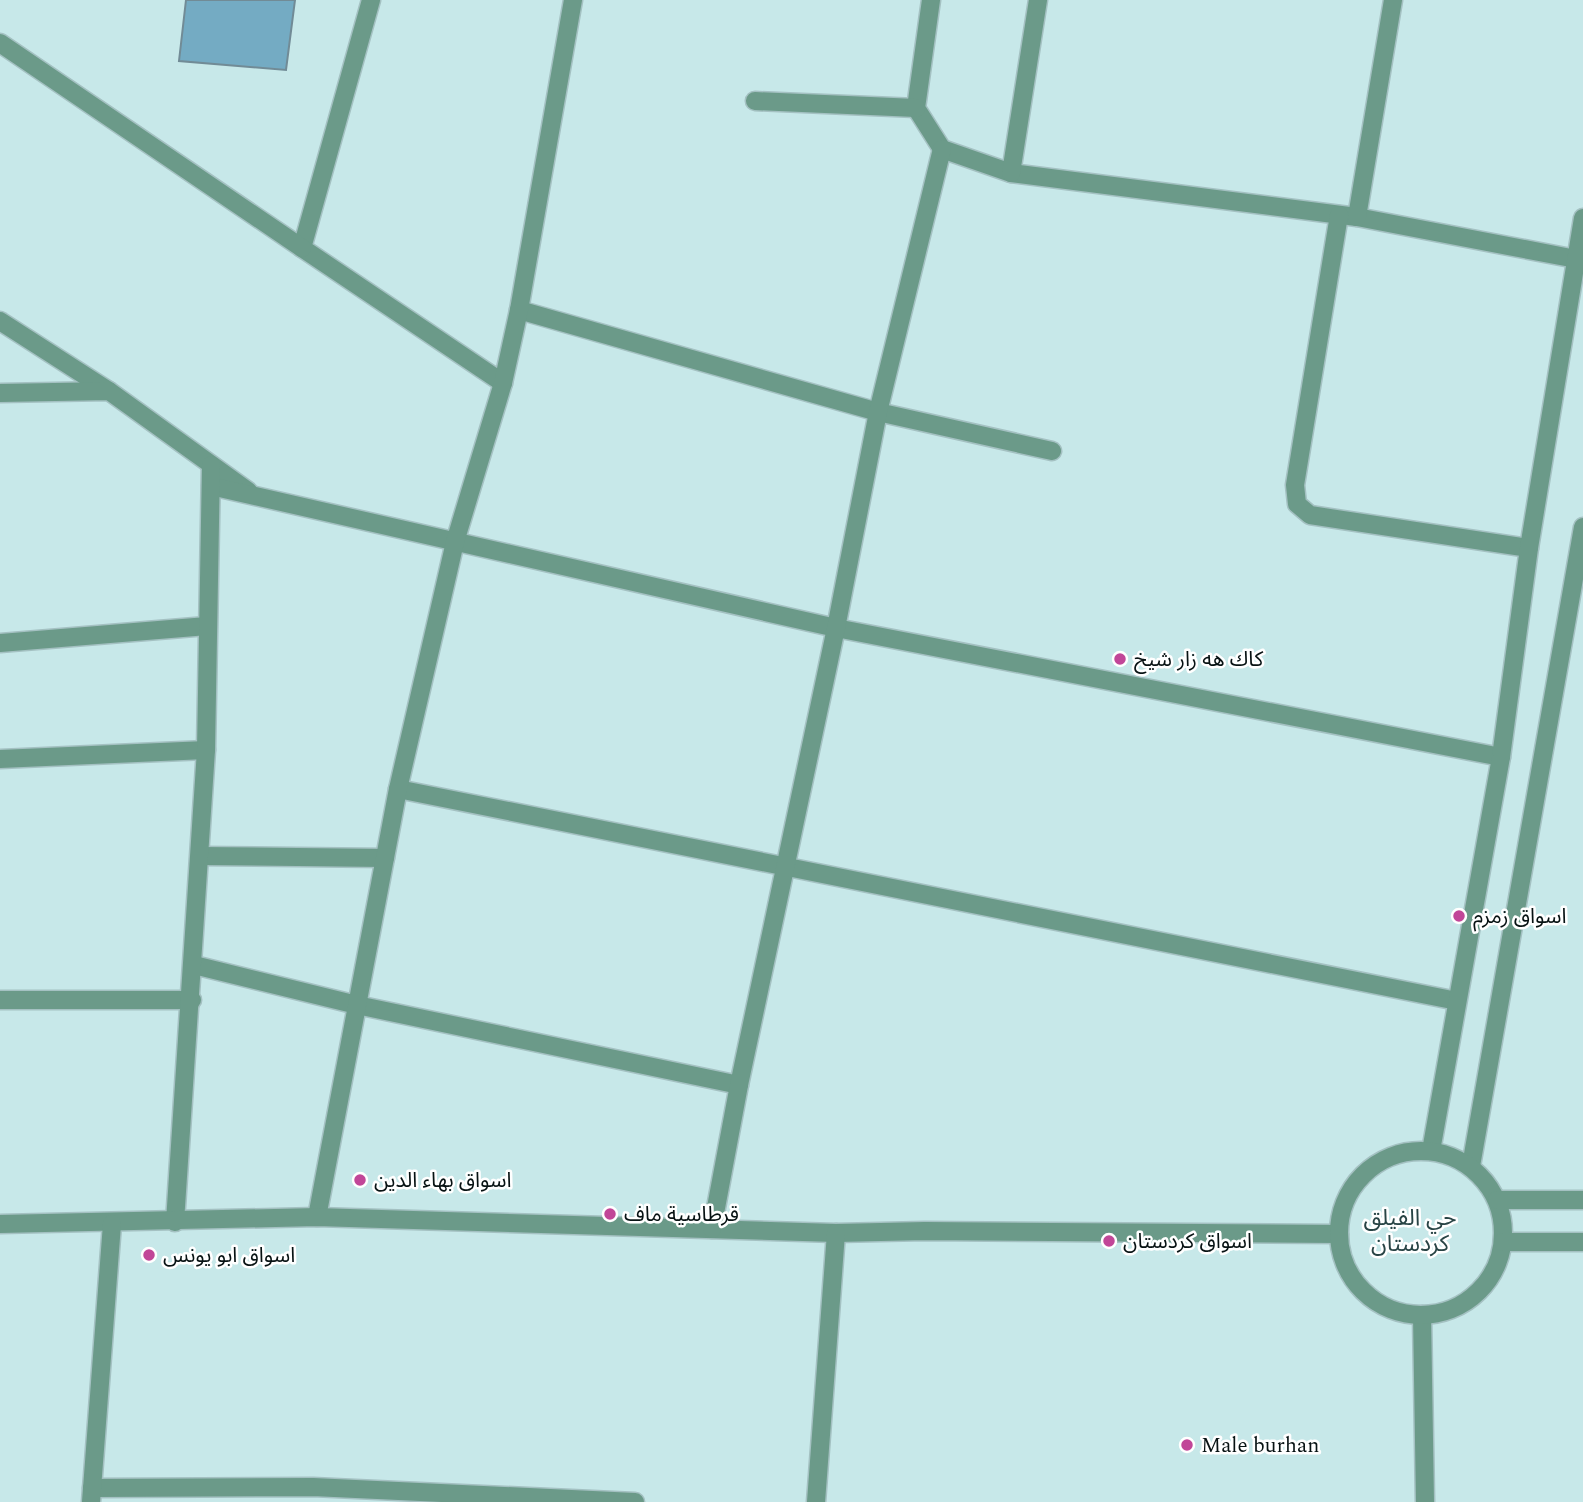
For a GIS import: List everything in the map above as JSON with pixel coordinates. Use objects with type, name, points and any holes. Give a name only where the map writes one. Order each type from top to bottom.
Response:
[{"type":"street","points":[[317,1217],[398,789],[456,542],[503,383],[519,310],[573,0]]},
{"type":"street","points":[[931,0],[916,108],[942,149],[1010,173],[1348,216],[1576,259]]},
{"type":"street","points":[[1010,173],[1038,0]]},
{"type":"street","points":[[1393,0],[1295,485],[1297,504],[1310,515],[1529,548]]},
{"type":"street","points":[[302,247],[368,1]]},
{"type":"street","points":[[0,43],[503,383]]},
{"type":"street","points":[[755,101],[916,108]]},
{"type":"street","points":[[712,1229],[739,1085],[836,628],[877,412],[942,149]]},
{"type":"street","points":[[1432,1151],[1501,757],[1529,548],[1583,218]]},
{"type":"street","points":[[519,310],[877,412],[1052,451]]},
{"type":"street","points":[[0,321],[109,391],[256,497]]},
{"type":"street","points":[[0,393],[109,391]]},
{"type":"street","points":[[175,1222],[192,1000],[206,750],[211,465]]},
{"type":"street","points":[[211,486],[836,628],[1501,757]]},
{"type":"street","points":[[1471,1166],[1583,527]]},
{"type":"street","points":[[0,643],[207,626]]},
{"type":"street","points":[[0,759],[206,750]]},
{"type":"street","points":[[398,789],[785,869],[1457,1001]]},
{"type":"street","points":[[200,856],[385,858]]},
{"type":"street","points":[[194,965],[357,1005],[739,1085]]},
{"type":"street","points":[[0,1000],[192,1000]]},
{"type":"street","points":[[1411,1151],[1432,1151],[1452,1156],[1471,1166],[1497,1200],[1503,1221],[1499,1262],[1476,1294],[1460,1306],[1422,1315],[1404,1314],[1371,1298],[1348,1270],[1339,1234],[1341,1214],[1348,1195],[1374,1165],[1411,1151]]},
{"type":"street","points":[[1497,1200],[1583,1200]]},
{"type":"street","points":[[0,1224],[112,1224],[317,1217],[836,1233],[925,1231],[1339,1234]]},
{"type":"street","points":[[112,1224],[92,1495],[314,1495],[635,1502]]},
{"type":"street","points":[[816,1502],[836,1233]]},
{"type":"street","points":[[1503,1242],[1583,1242]]},
{"type":"street","points":[[1422,1315],[1425,1502]]},
{"type":"building","points":[[186,0],[295,0],[286,70],[179,61]]},
{"type":"place","name":"كاك هه زار شيخ","points":[[1120,659]]},
{"type":"place","name":"اسواق زمزم","points":[[1459,916]]},
{"type":"place","name":"اسواق بهاء الدين","points":[[360,1180]]},
{"type":"place","name":"قرطاسية ماف","points":[[610,1214]]},
{"type":"place","name":"اسواق كردستان","points":[[1109,1241]]},
{"type":"place","name":"اسواق ابو يونس","points":[[149,1255]]},
{"type":"place","name":"Male burhan","points":[[1187,1445]]},
{"type":"district","name":"حي الفيلق كردستان","points":[[1410,1230]]}]
